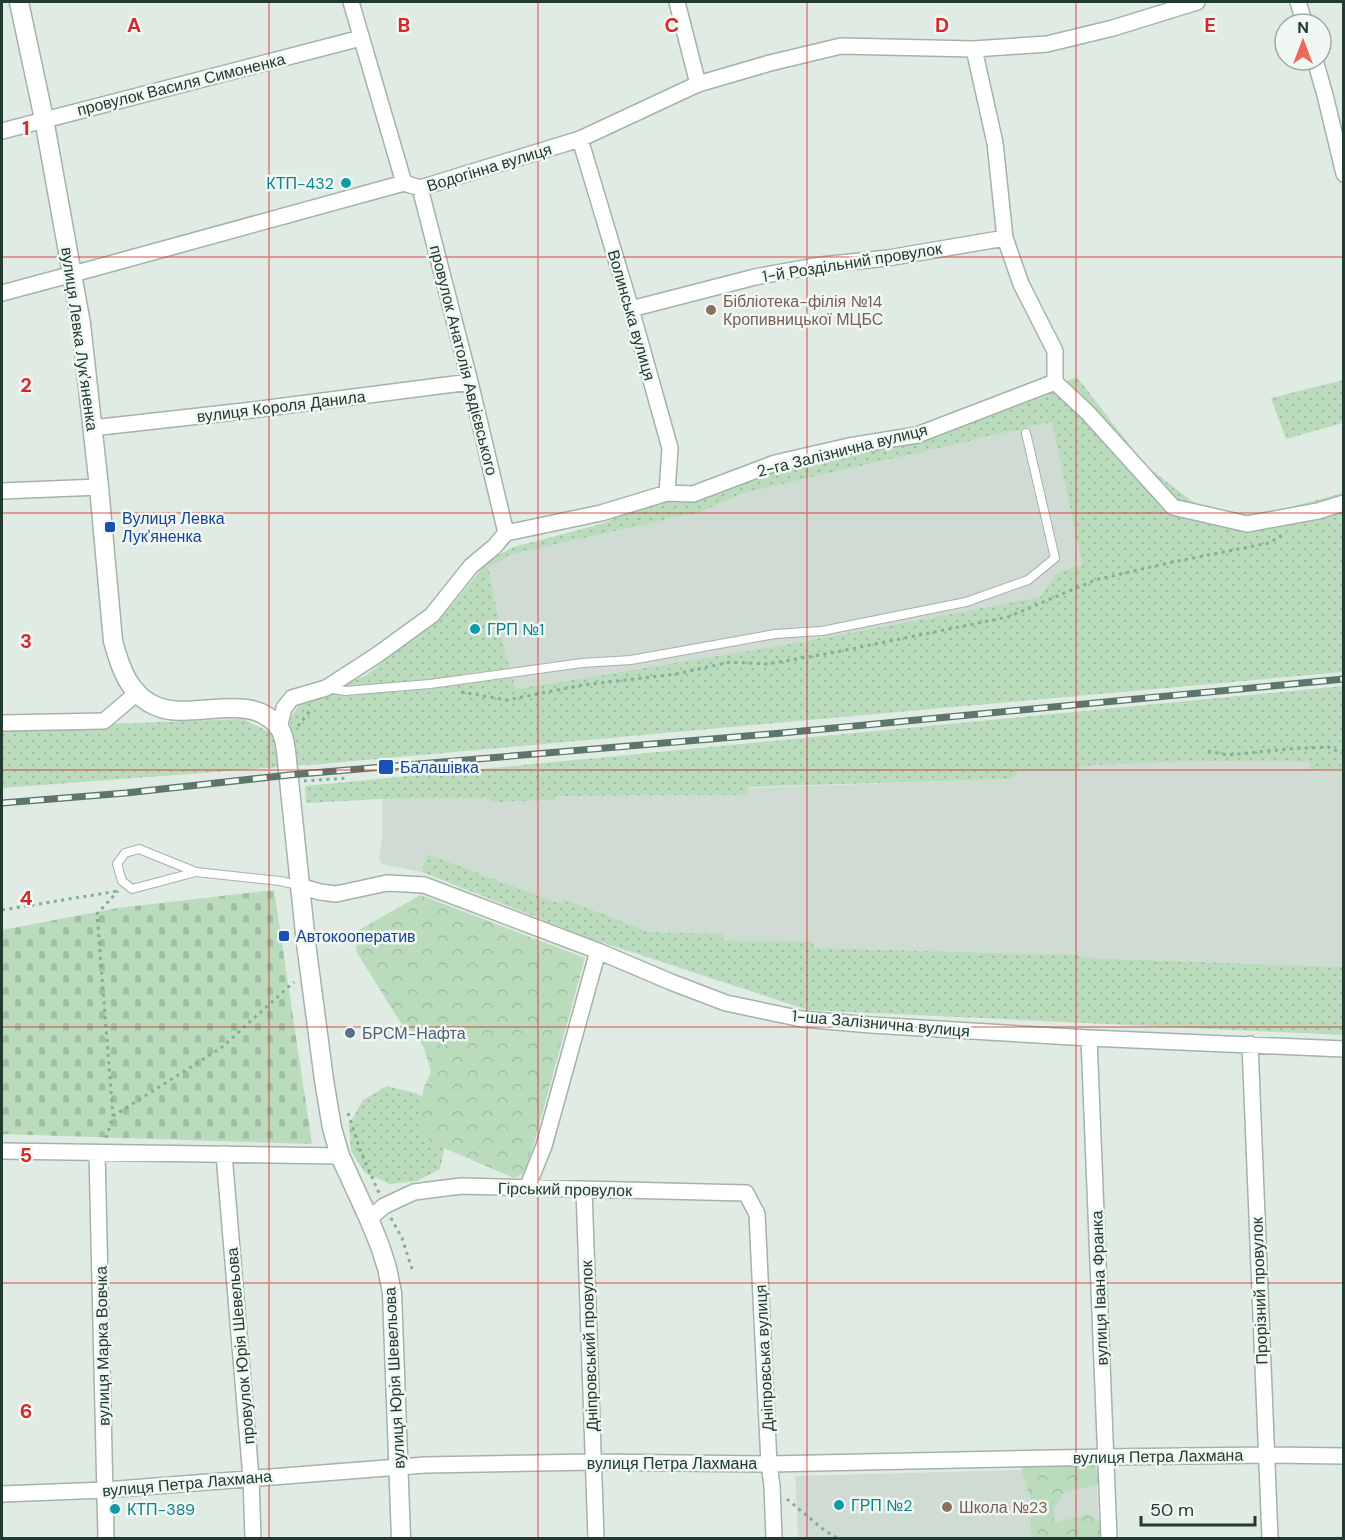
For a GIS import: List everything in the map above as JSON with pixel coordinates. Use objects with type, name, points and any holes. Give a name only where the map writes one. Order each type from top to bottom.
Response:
[{"type":"street","name":"вулиця Левка Лукʼяненка","points":[[19,2],[44,119],[81,324],[113,641],[119,665],[137,693]]},
{"type":"street","points":[[351,2],[404,183]]},
{"type":"street","points":[[678,2],[698,84]]},
{"type":"street","name":"Водогінна вулиця","points":[[2,292],[404,183],[420,188],[580,139],[698,84],[770,63],[841,46],[974,49],[1047,45],[1113,28],[1197,2]]},
{"type":"street","name":"провулок Василя Симоненка","points":[[2,131],[361,38]]},
{"type":"street","points":[[974,49],[995,143],[1005,238],[1021,284],[1054,351],[1055,382],[1088,413],[1173,507],[1247,524],[1318,511],[1344,503]]},
{"type":"street","points":[[1318,72],[1344,174]]},
{"type":"street","name":"Волинська вулиця","points":[[580,139],[670,448],[667,493]]},
{"type":"street","name":"провулок Анатолія Авдієвського","points":[[420,188],[471,382],[506,533]]},
{"type":"street","name":"1-й Роздільний провулок","points":[[631,309],[755,277],[1005,238]]},
{"type":"street","name":"вулиця Короля Данила","points":[[92,428],[471,382]]},
{"type":"street","name":"2-га Залізнична вулиця","points":[[506,533],[601,513],[667,493],[693,494],[775,463],[849,446],[917,435],[1055,382]]},
{"type":"street","points":[[2,491],[99,487]]},
{"type":"street","points":[[288,729],[284,708],[292,698],[326,688],[432,615],[471,566],[494,547],[506,533]]},
{"type":"street","points":[[2,723],[104,721],[137,693],[156,706],[170,710],[250,709],[288,729]]},
{"type":"street","name":"вулиця Юрія Шевельова","points":[[288,729],[283,735],[299,886],[332,1128],[339,1156],[369,1219],[387,1268],[392,1293],[401,1539]]},
{"type":"street","name":"1-ша Залізнична вулиця","points":[[299,886],[336,894],[387,883],[424,885],[598,951],[726,1004],[802,1019],[1089,1038],[1344,1049]]},
{"type":"street","points":[[527,1188],[544,1146],[598,951]]},
{"type":"street","name":"вулиця Івана Франка","points":[[1089,1038],[1109,1539]]},
{"type":"street","name":"Прорізний провулок","points":[[1250,1044],[1270,1539]]},
{"type":"street","points":[[2,1151],[339,1156]]},
{"type":"street","name":"вулиця Марка Вовчка","points":[[97,1153],[106,1539]]},
{"type":"street","name":"провулок Юрія Шевельова","points":[[224,1154],[251,1478],[252,1539]]},
{"type":"street","name":"Гірський провулок","points":[[369,1219],[384,1206],[414,1192],[461,1186],[746,1193],[757,1214]]},
{"type":"street","name":"Дніпровський провулок","points":[[584,1189],[596,1539]]},
{"type":"street","name":"Дніпровська вулиця","points":[[757,1214],[774,1539]]},
{"type":"street","name":"вулиця Петра Лахмана","points":[[2,1494],[105,1490],[425,1465],[592,1462],[769,1464],[1105,1457],[1344,1456]]},
{"type":"lane","points":[[326,688],[345,692],[378,689],[582,663],[631,660],[775,634],[822,631],[966,602],[1009,587],[1028,580],[1055,558],[1026,433]]},
{"type":"lane","points":[[196,872],[132,889],[122,881],[117,864],[125,853],[139,849],[196,872],[280,880],[299,886]]},
{"type":"path","points":[[288,729],[298,724],[313,707]]},
{"type":"path","points":[[1208,751],[1227,755],[1328,747],[1344,751]]},
{"type":"path","points":[[299,782],[347,778]]},
{"type":"path","points":[[2,910],[132,889]]},
{"type":"path","points":[[97,1153],[105,1140],[113,1116],[97,914],[118,891]]},
{"type":"path","points":[[113,1116],[221,1048],[296,980]]},
{"type":"path","points":[[345,1106],[360,1150],[384,1206],[402,1238],[412,1269]]},
{"type":"path","points":[[772,1486],[837,1539]]},
{"type":"shaded area","points":[[1052,422],[1082,565],[1057,572],[1040,597],[784,645],[516,689],[506,655],[488,566],[513,554],[700,512],[744,493]]},
{"type":"shaded area","points":[[1195,761],[1309,762],[1310,770],[1343,769],[1343,967],[1089,958],[1077,955],[813,948],[813,942],[723,940],[722,934],[649,932],[564,899],[561,905],[427,854],[422,872],[382,864],[379,858],[382,836],[382,799],[491,798],[491,802],[556,800],[556,796],[747,795],[747,788],[1011,779],[1020,771],[1081,771],[1081,766]]},
{"type":"shaded area","name":"Школа №23","points":[[1096,1468],[1099,1538],[798,1538],[795,1476]]},
{"type":"green space","points":[[1077,377],[1145,465],[1205,511],[1246,519],[1343,493],[1343,672],[321,764],[2,788],[2,728],[243,719],[269,732],[291,730],[290,719],[300,703],[365,676],[445,613],[490,559],[514,547],[601,524],[661,499],[686,502],[791,465],[849,450],[918,441]],"holes":[[[1052,422],[1082,565],[1057,572],[1040,597],[784,645],[516,689],[506,655],[488,567],[513,554],[700,512],[744,493]]]},
{"type":"green space","points":[[1343,380],[1343,423],[1286,439],[1271,398]]},
{"type":"green space","points":[[1343,686],[1343,769],[1310,770],[1309,762],[1195,761],[1082,766],[1081,771],[1020,771],[1011,779],[748,787],[747,795],[556,796],[556,800],[491,802],[490,798],[382,799],[306,803],[305,786]]},
{"type":"green space","points":[[427,854],[561,904],[564,899],[649,932],[723,934],[723,940],[813,942],[814,948],[1077,955],[1089,958],[1343,967],[1343,1035],[808,1010],[589,938],[422,872]]},
{"type":"green space","points":[[274,890],[312,1144],[2,1134],[2,930],[118,908]]},
{"type":"green space","points":[[420,895],[585,958],[533,1147],[524,1173],[514,1178],[432,1143],[417,1124],[424,1087],[431,1072],[424,1048],[416,1035],[400,1022],[356,951],[359,930]]},
{"type":"green space","points":[[387,1086],[419,1094],[442,1114],[446,1140],[440,1169],[417,1181],[390,1184],[365,1173],[351,1151],[349,1125],[363,1100]]},
{"type":"green space","points":[[1094,1461],[1101,1484],[1065,1492],[1054,1508],[1054,1523],[1088,1514],[1102,1523],[1103,1538],[1032,1538],[1030,1527],[1033,1508],[1021,1468],[1023,1463]]},
{"type":"railway","points":[[2,803],[126,793],[289,775],[782,733],[1344,679]]},
{"type":"place","name":"КТП-432","points":[[346,183]]},
{"type":"place","name":"Бібліотека-філія №14 Кропивницької МЦБС","points":[[711,310]]},
{"type":"place","name":"Вулиця Левка Лук'яненка","points":[[110,527]]},
{"type":"place","name":"ГРП №1","points":[[475,629]]},
{"type":"place","name":"Балашівка","points":[[386,767]]},
{"type":"place","name":"Автокооператив","points":[[284,936]]},
{"type":"place","name":"БРСМ-Нафта","points":[[350,1033]]},
{"type":"place","name":"ГРП №2","points":[[839,1505]]},
{"type":"place","name":"Школа №23","points":[[947,1507]]},
{"type":"place","name":"КТП-389","points":[[115,1509]]}]
